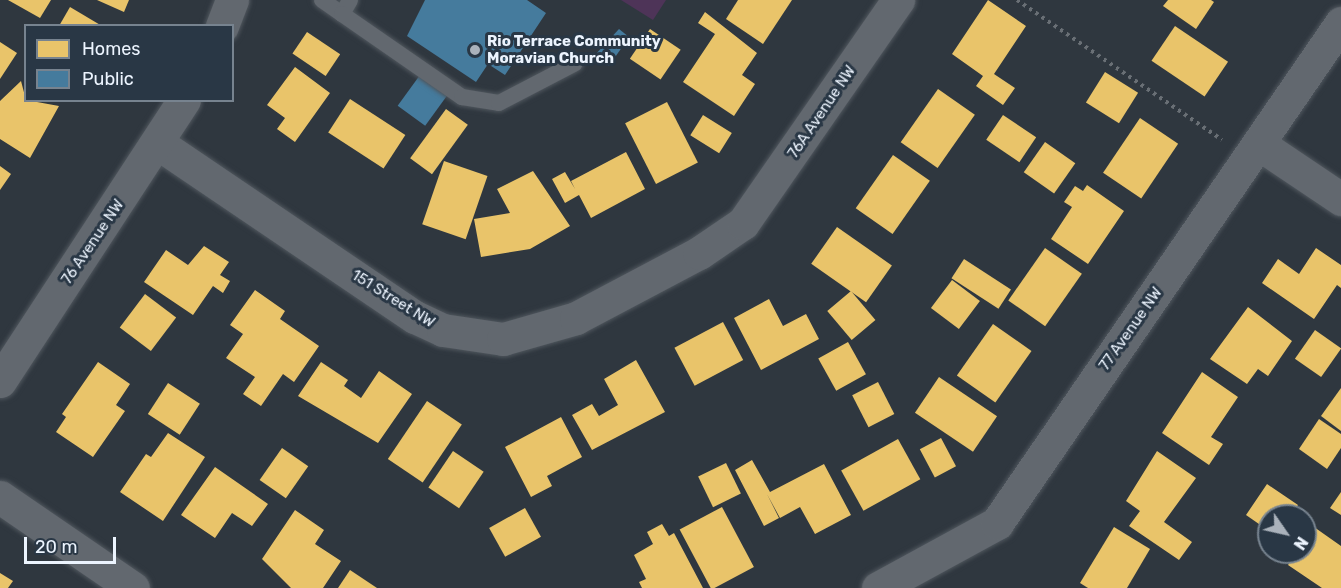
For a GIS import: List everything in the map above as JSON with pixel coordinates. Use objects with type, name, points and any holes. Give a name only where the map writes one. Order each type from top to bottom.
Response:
[{"type":"street","points":[[223,24],[232,0]]},
{"type":"street","name":"76A Avenue NW","points":[[743,223],[898,0]]},
{"type":"street","name":"77 Avenue NW","points":[[878,588],[997,523],[1341,23]]},
{"type":"street","name":"76 Avenue NW","points":[[0,381],[159,144],[183,102]]},
{"type":"street","name":"151 Street NW","points":[[159,144],[415,317],[471,336],[503,339],[576,318],[699,253],[743,223]]},
{"type":"street","points":[[1254,152],[1341,199]]},
{"type":"street","points":[[0,497],[133,588]]},
{"type":"lane","points":[[321,0],[346,7],[462,97],[499,103],[574,64]]},
{"type":"path","points":[[1017,0],[1254,152]]},
{"type":"shaded area","points":[[621,0],[666,0],[653,20]]},
{"type":"building: Homes","points":[[8,0],[51,0],[40,18]]},
{"type":"building: Homes","points":[[97,0],[129,0],[124,12]]},
{"type":"building: Homes","points":[[738,0],[792,0],[763,44],[726,19]]},
{"type":"building: Homes","points":[[988,0],[1026,26],[994,74],[1015,88],[1003,105],[976,86],[983,76],[952,54]]},
{"type":"building: Homes","points":[[1168,0],[1211,0],[1214,2],[1196,29],[1163,6]]},
{"type":"building: Homes","points":[[70,7],[99,24],[60,24]]},
{"type":"building: Homes","points":[[705,12],[757,53],[742,75],[755,84],[734,116],[683,82],[715,34],[698,23]]},
{"type":"building: Homes","points":[[1175,26],[1228,62],[1205,97],[1152,61]]},
{"type":"building: Homes","points":[[650,29],[681,50],[661,80],[630,59]]},
{"type":"building: Homes","points":[[307,32],[340,54],[326,76],[292,54]]},
{"type":"building: Homes","points":[[0,42],[17,53],[0,79]]},
{"type":"building: Homes","points":[[295,67],[330,93],[295,142],[277,129],[285,118],[267,105]]},
{"type":"building: Homes","points":[[1105,72],[1138,93],[1119,123],[1086,103]]},
{"type":"building: Homes","points":[[21,81],[24,102],[59,106],[30,158],[0,139],[0,101]]},
{"type":"building: Homes","points":[[938,89],[975,115],[938,168],[901,142]]},
{"type":"building: Homes","points":[[350,99],[405,135],[384,168],[328,133]]},
{"type":"building: Homes","points":[[667,102],[698,163],[656,184],[625,123]]},
{"type":"building: Homes","points":[[446,109],[468,125],[432,174],[410,158]]},
{"type":"building: Homes","points":[[703,115],[732,133],[719,153],[690,135]]},
{"type":"building: Homes","points":[[1003,115],[1036,137],[1019,162],[986,140]]},
{"type":"building: Homes","points":[[1140,118],[1178,144],[1141,198],[1103,173]]},
{"type":"building: Homes","points":[[1045,142],[1075,163],[1054,194],[1024,172]]},
{"type":"building: Homes","points":[[626,152],[645,189],[591,218],[579,195],[565,203],[552,179],[565,172],[575,189],[571,181]]},
{"type":"building: Homes","points":[[893,155],[930,181],[893,234],[856,208]]},
{"type":"building: Homes","points":[[444,161],[487,176],[466,239],[422,224]]},
{"type":"building: Homes","points":[[0,166],[11,174],[0,190]]},
{"type":"building: Homes","points":[[533,171],[570,226],[530,249],[481,257],[474,219],[510,213],[497,189]]},
{"type":"building: Homes","points":[[1087,185],[1124,211],[1088,264],[1051,239],[1072,207],[1064,202],[1075,186],[1083,191]]},
{"type":"building: Homes","points":[[837,227],[892,265],[866,302],[811,264]]},
{"type":"building: Homes","points":[[204,246],[229,262],[220,275],[230,281],[223,293],[213,286],[193,315],[144,282],[166,250],[188,265]]},
{"type":"building: Homes","points":[[1045,248],[1082,274],[1045,326],[1008,300]]},
{"type":"building: Homes","points":[[1316,248],[1341,265],[1341,288],[1337,285],[1314,319],[1262,283],[1278,259],[1299,274]]},
{"type":"building: Homes","points":[[964,259],[1011,289],[998,309],[951,278]]},
{"type":"building: Homes","points":[[952,280],[980,301],[959,329],[931,308]]},
{"type":"building: Homes","points":[[255,290],[285,311],[280,319],[319,346],[294,382],[283,374],[261,406],[243,394],[255,377],[226,358],[243,334],[230,325]]},
{"type":"building: Homes","points":[[851,291],[875,320],[852,340],[827,311]]},
{"type":"building: Homes","points":[[145,294],[176,317],[151,351],[120,328]]},
{"type":"building: Homes","points":[[769,299],[783,326],[806,314],[819,339],[761,370],[734,318]]},
{"type":"building: Homes","points":[[1248,307],[1292,341],[1268,376],[1258,369],[1247,384],[1210,359]]},
{"type":"building: Homes","points":[[723,322],[743,360],[695,386],[674,348]]},
{"type":"building: Homes","points":[[993,324],[1032,351],[995,403],[957,376]]},
{"type":"building: Homes","points":[[1315,330],[1341,348],[1321,377],[1295,359]]},
{"type":"building: Homes","points":[[848,342],[866,374],[836,391],[818,358]]},
{"type":"building: Homes","points":[[636,360],[665,412],[592,450],[572,415],[592,404],[599,416],[618,405],[604,379]]},
{"type":"building: Homes","points":[[98,362],[130,384],[116,405],[125,411],[93,457],[56,432],[66,417],[62,414]]},
{"type":"building: Homes","points":[[321,362],[348,380],[344,386],[361,398],[379,371],[412,394],[378,443],[298,396]]},
{"type":"building: Homes","points":[[1202,372],[1238,397],[1211,437],[1223,444],[1209,465],[1162,433]]},
{"type":"building: Homes","points":[[939,377],[997,416],[973,452],[915,413]]},
{"type":"building: Homes","points":[[878,382],[894,414],[869,427],[852,395]]},
{"type":"building: Homes","points":[[168,383],[200,404],[180,435],[148,414]]},
{"type":"building: Homes","points":[[1341,388],[1341,431],[1321,416]]},
{"type":"building: Homes","points":[[427,401],[462,424],[423,483],[388,459]]},
{"type":"building: Homes","points":[[561,417],[582,457],[547,476],[552,486],[531,497],[505,447]]},
{"type":"building: Homes","points":[[1319,419],[1341,434],[1341,448],[1327,469],[1299,449]]},
{"type":"building: Homes","points":[[168,433],[205,457],[163,521],[120,492],[146,454],[151,457]]},
{"type":"building: Homes","points":[[941,438],[956,466],[935,478],[920,449]]},
{"type":"building: Homes","points":[[898,439],[920,479],[863,511],[841,471]]},
{"type":"building: Homes","points":[[282,448],[308,466],[286,498],[260,480]]},
{"type":"building: Homes","points":[[453,451],[484,472],[459,508],[428,487]]},
{"type":"building: Homes","points":[[1157,451],[1196,478],[1164,522],[1192,542],[1179,560],[1129,526],[1140,511],[1126,501]]},
{"type":"building: Homes","points":[[752,460],[770,492],[824,464],[851,515],[815,534],[800,507],[780,518],[767,494],[779,518],[764,526],[735,470]]},
{"type":"building: Homes","points":[[726,463],[741,494],[713,507],[698,477]]},
{"type":"building: Homes","points":[[215,467],[268,504],[252,526],[232,513],[215,538],[181,515]]},
{"type":"building: Homes","points":[[1267,484],[1297,504],[1257,504],[1257,523],[1246,515]]},
{"type":"building: Homes","points":[[1341,492],[1341,515],[1330,508]]},
{"type":"building: Homes","points":[[722,507],[754,567],[711,588],[680,530]]},
{"type":"building: Homes","points":[[525,508],[541,537],[505,557],[489,528]]},
{"type":"building: Homes","points":[[295,510],[324,530],[315,544],[341,561],[323,588],[291,588],[262,559]]},
{"type":"building: Homes","points":[[662,524],[669,536],[674,533],[703,588],[642,588],[639,582],[646,579],[634,555],[653,544],[647,532]]},
{"type":"building: Homes","points":[[1114,527],[1150,549],[1127,588],[1088,588],[1080,583]]},
{"type":"building: Homes","points":[[1317,529],[1341,546],[1341,588],[1322,588],[1288,565],[1317,564]]},
{"type":"building: Homes","points":[[350,570],[377,588],[338,588]]},
{"type":"building: Homes","points":[[0,573],[13,581],[8,588],[0,588]]},
{"type":"building: Public","name":"Rio Terrace Community Moravian Church","points":[[425,0],[527,0],[546,13],[505,75],[488,64],[476,82],[407,36]]},
{"type":"building: Public","points":[[619,29],[629,37],[609,66],[594,56]]},
{"type":"building: Public","points":[[420,75],[448,95],[425,126],[398,106]]},
{"type":"place","name":"Rio Terrace Community Moravian Church","points":[[475,50]]}]
